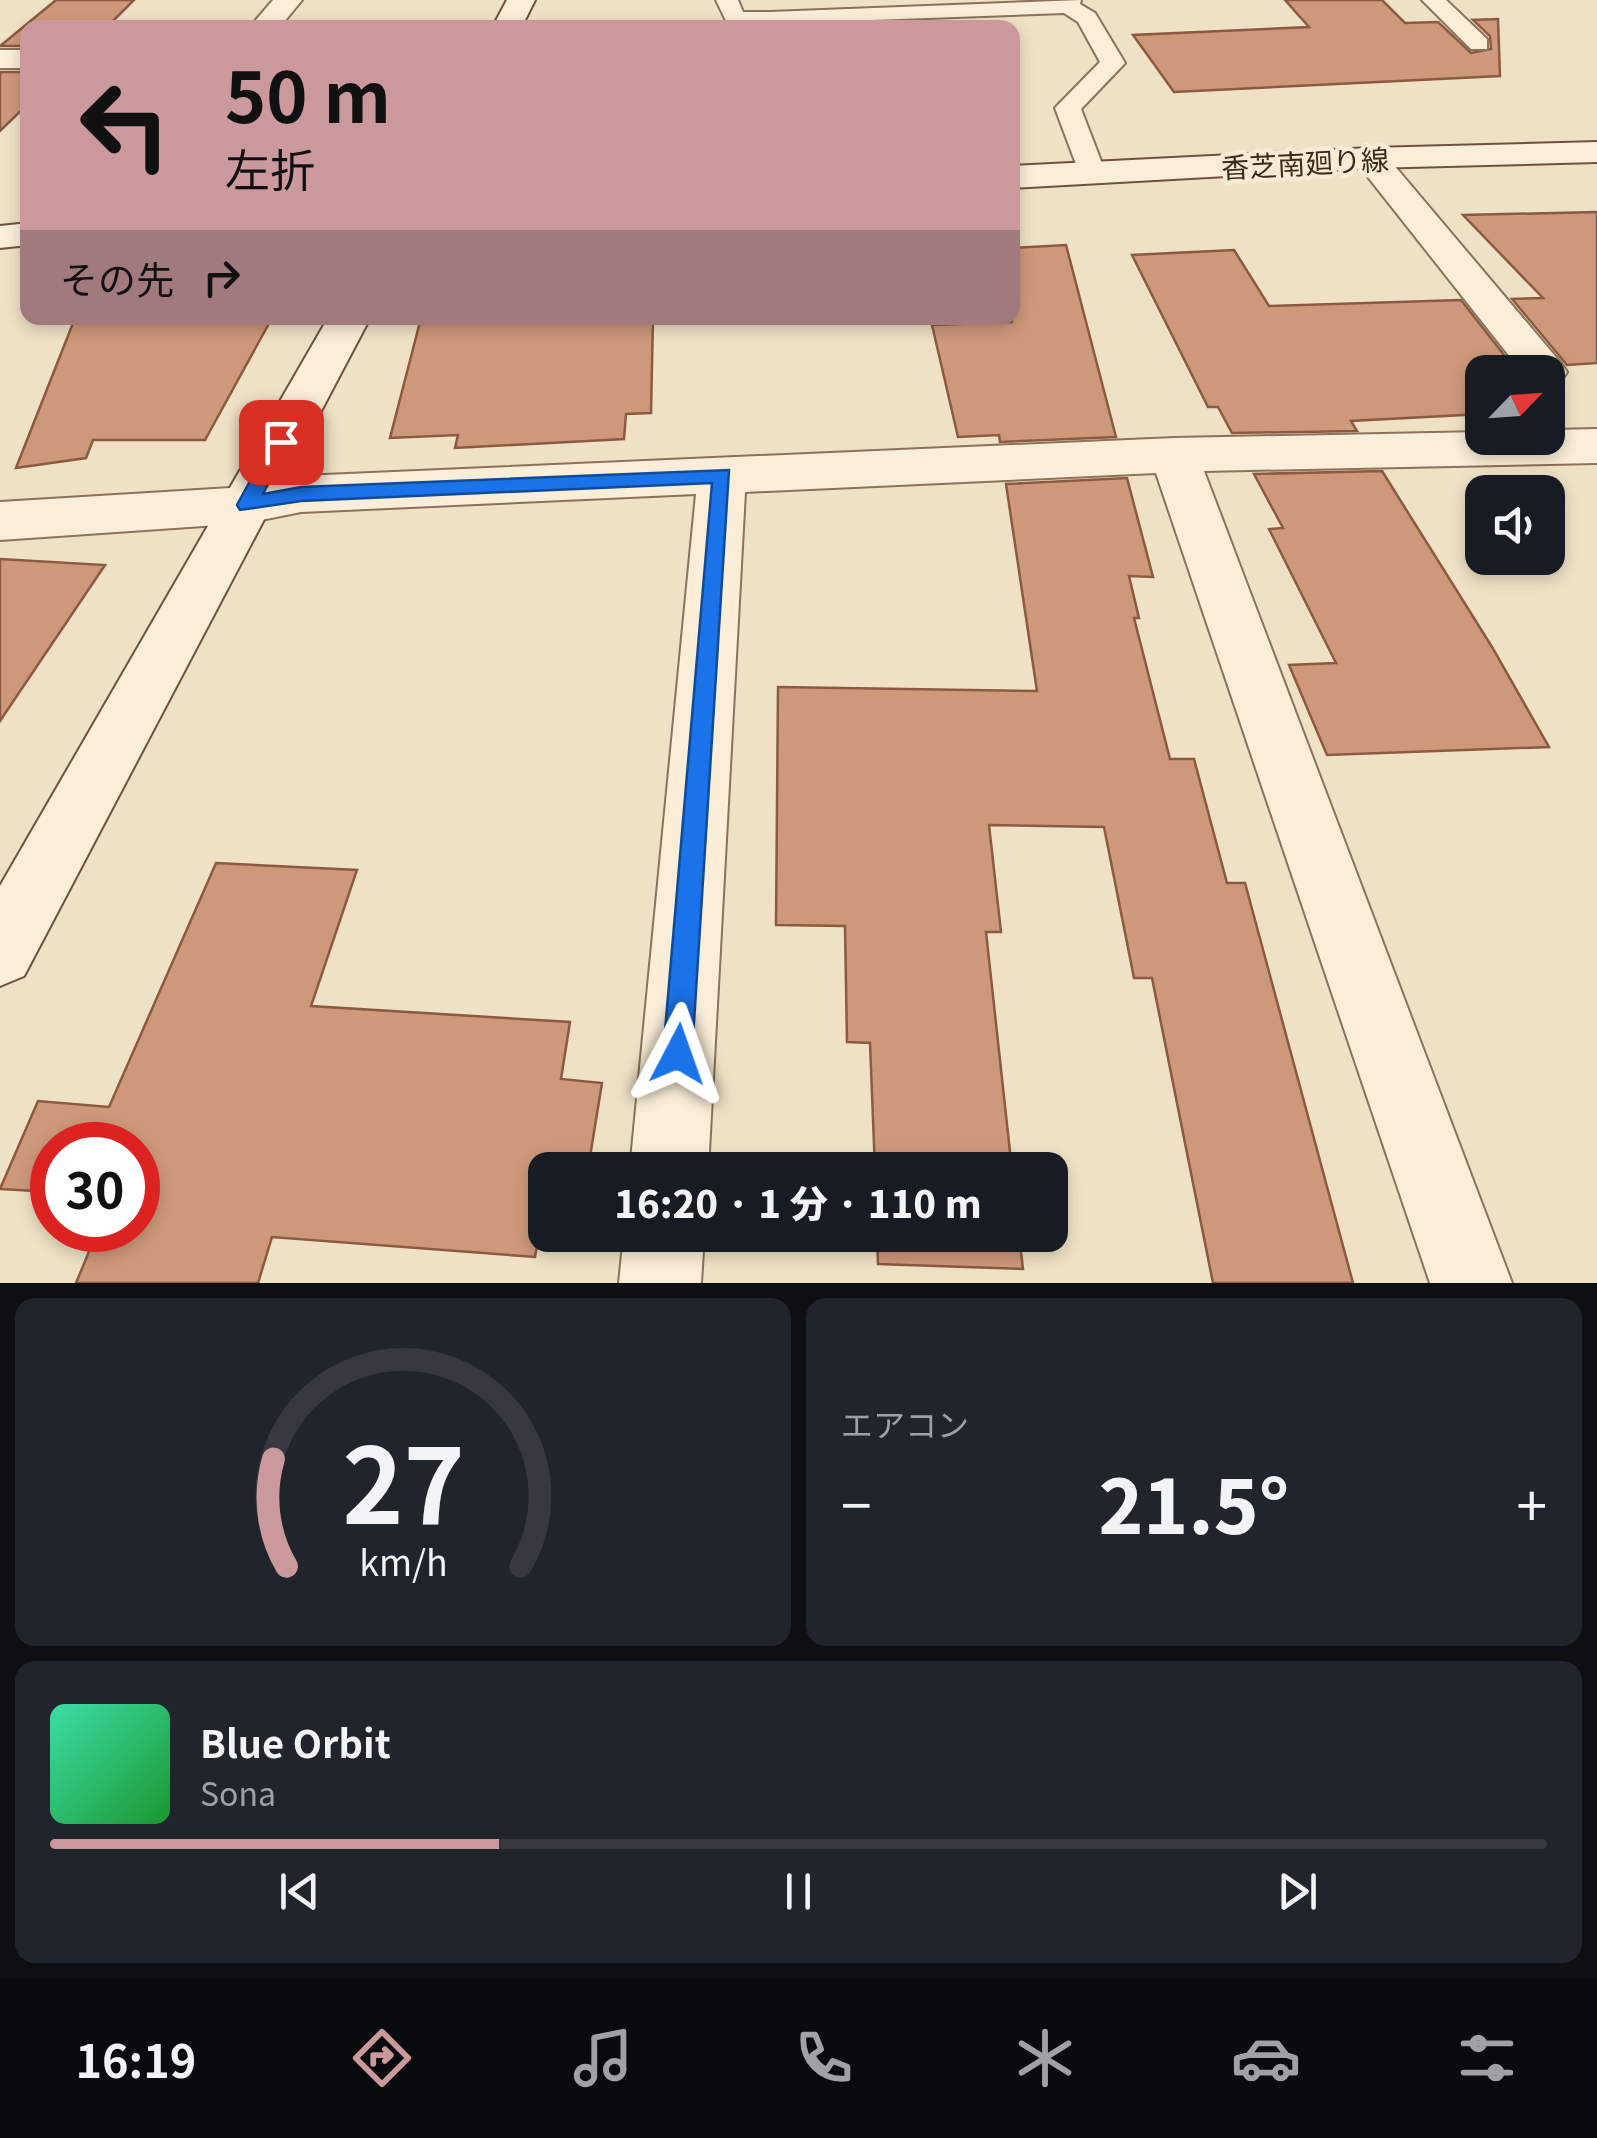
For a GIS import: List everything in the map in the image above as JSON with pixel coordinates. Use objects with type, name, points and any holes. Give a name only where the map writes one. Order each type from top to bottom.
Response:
[{"type":"street","points":[[270,20],[288,0]]},
{"type":"street","name":"香芝南廻り線","points":[[1020,177],[1370,158],[1597,152]]},
{"type":"street","points":[[1370,158],[1531,355]]},
{"type":"street","points":[[0,952],[345,325]]},
{"type":"street","points":[[1565,397],[1597,437]]},
{"type":"street","points":[[0,522],[247,505],[301,494],[1174,455],[1597,446]]},
{"type":"street","points":[[1174,455],[1471,1283]]},
{"type":"street","points":[[669,1152],[722,476]]},
{"type":"street","points":[[660,1283],[663,1252]]},
{"type":"lane","points":[[1434,0],[1478,44]]},
{"type":"lane","points":[[729,15],[1069,3],[1087,18],[1114,63],[1068,108],[1092,174]]},
{"type":"building","points":[[56,0],[134,0],[114,20],[32,20]]},
{"type":"building","points":[[1285,0],[1382,0],[1405,23],[1438,22],[1471,53],[1491,49],[1490,36],[1473,20],[1498,19],[1500,76],[1174,92],[1133,35],[1309,27]]},
{"type":"building","points":[[20,30],[20,46],[0,46]]},
{"type":"building","points":[[0,72],[20,72],[20,112],[0,131]]},
{"type":"building","points":[[1597,212],[1597,363],[1567,365],[1565,355],[1559,355],[1512,299],[1543,298],[1463,215]]},
{"type":"building","points":[[1066,245],[1116,437],[1000,442],[999,435],[958,437],[932,325],[1020,325],[1020,248]]},
{"type":"building","points":[[1234,250],[1269,306],[1461,300],[1504,355],[1465,355],[1465,415],[1351,421],[1357,431],[1232,433],[1218,407],[1208,407],[1132,255]]},
{"type":"building","points":[[72,325],[268,325],[205,440],[93,440],[86,458],[16,468]]},
{"type":"building","points":[[419,325],[653,325],[651,413],[626,414],[624,439],[455,448],[458,435],[390,438]]},
{"type":"building","points":[[1382,471],[1492,647],[1549,747],[1327,755],[1289,665],[1336,663],[1269,529],[1283,528],[1254,474]]},
{"type":"building","points":[[1127,478],[1153,577],[1129,576],[1139,618],[1134,618],[1170,759],[1194,759],[1227,883],[1245,883],[1353,1283],[1213,1283],[1152,978],[1134,978],[1104,827],[989,825],[1001,932],[986,932],[1010,1152],[874,1152],[870,1043],[847,1042],[845,926],[776,925],[778,687],[1037,691],[1006,484]]},
{"type":"building","points":[[0,559],[105,565],[0,721]]},
{"type":"building","points":[[216,863],[357,870],[311,1006],[570,1022],[561,1079],[602,1083],[591,1152],[528,1152],[528,1252],[536,1252],[535,1257],[272,1237],[258,1283],[76,1283],[89,1252],[160,1252],[160,1122],[30,1122],[30,1191],[0,1189],[38,1101],[109,1107]]},
{"type":"building","points":[[878,1252],[1021,1252],[1023,1269],[878,1264]]},
{"type":"route","points":[[281,442],[247,505],[301,494],[722,476],[678,1054]]}]
